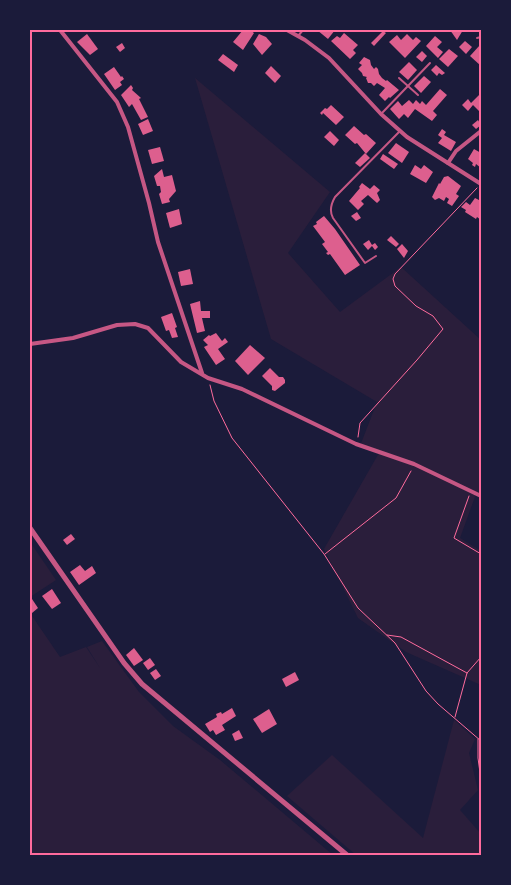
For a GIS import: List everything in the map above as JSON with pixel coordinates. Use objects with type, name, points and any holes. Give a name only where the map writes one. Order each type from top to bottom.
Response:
[{"type":"street","points":[[60,30],[117,102],[128,128],[158,242],[202,374]]},
{"type":"street","points":[[287,30],[329,58],[381,114],[400,131],[481,184]]},
{"type":"street","points":[[448,163],[456,151],[481,131]]},
{"type":"street","points":[[30,344],[73,338],[117,325],[135,324],[148,328],[181,362],[208,378],[242,389],[356,444],[414,464],[481,496]]},
{"type":"street","points":[[30,528],[124,663],[142,684],[347,855]]},
{"type":"lane","points":[[298,36],[303,30]]},
{"type":"lane","points":[[477,38],[481,37]]},
{"type":"lane","points":[[381,114],[430,63]]},
{"type":"lane","points":[[399,78],[418,95]]},
{"type":"lane","points":[[376,256],[365,263],[333,218],[330,210],[335,197],[400,131]]},
{"type":"path","points":[[356,444],[360,423],[417,360],[442,329],[433,316],[416,306],[395,286],[393,279],[395,274],[481,184]]},
{"type":"path","points":[[208,378],[214,401],[232,438],[324,554],[358,608],[395,643],[426,691],[438,704],[481,740]]},
{"type":"path","points":[[324,554],[396,498],[414,464]]},
{"type":"path","points":[[472,491],[454,538],[481,554]]},
{"type":"path","points":[[386,635],[401,637],[467,673]]},
{"type":"path","points":[[455,718],[467,673],[481,657]]},
{"type":"path","points":[[478,738],[481,780]]},
{"type":"shaded area","points":[[195,78],[330,192],[288,253],[340,312],[401,267],[481,340],[481,496],[476,494],[460,538],[481,551],[481,685],[406,652],[358,618],[324,549],[379,453],[360,446],[377,402],[271,339]]},
{"type":"shaded area","points":[[30,542],[56,580],[30,597]]},
{"type":"shaded area","points":[[30,613],[60,657],[86,647],[100,668],[87,647],[102,641],[139,692],[173,726],[220,760],[333,855],[30,855]]},
{"type":"shaded area","points":[[454,720],[475,739],[469,753],[478,790],[460,810],[481,834],[481,855],[356,855],[287,796],[332,755],[423,838]]},
{"type":"building","points":[[243,30],[246,32],[250,30],[254,33],[243,50],[233,42]]},
{"type":"building","points":[[317,30],[335,30],[328,39]]},
{"type":"building","points":[[450,30],[463,30],[457,40]]},
{"type":"building","points":[[383,31],[386,33],[374,46],[371,43]]},
{"type":"building","points":[[344,33],[358,45],[353,50],[356,53],[350,59],[331,41],[337,36],[340,38]]},
{"type":"building","points":[[87,34],[98,49],[90,55],[77,42]]},
{"type":"building","points":[[259,34],[266,37],[272,44],[262,55],[253,44]]},
{"type":"building","points":[[407,34],[413,40],[416,37],[421,41],[405,58],[389,42],[397,35],[401,40]]},
{"type":"building","points":[[435,36],[442,42],[437,47],[443,52],[438,58],[426,46]]},
{"type":"building","points":[[465,41],[472,47],[466,54],[459,47]]},
{"type":"building","points":[[122,43],[125,48],[120,52],[116,47]]},
{"type":"building","points":[[481,46],[481,66],[470,56]]},
{"type":"building","points":[[449,49],[458,56],[448,67],[439,59]]},
{"type":"building","points":[[422,51],[427,56],[422,62],[416,57]]},
{"type":"building","points":[[223,54],[238,65],[234,72],[218,60]]},
{"type":"building","points":[[364,57],[370,60],[374,69],[376,67],[378,69],[382,78],[399,90],[385,101],[379,95],[385,88],[377,83],[374,86],[368,83],[367,77],[363,76],[358,69],[362,65],[359,63]]},
{"type":"building","points":[[409,62],[417,70],[408,80],[399,72]]},
{"type":"building","points":[[436,65],[445,73],[442,75],[439,73],[437,76],[431,70]]},
{"type":"building","points":[[271,66],[281,76],[275,83],[265,73]]},
{"type":"building","points":[[114,67],[124,79],[120,82],[122,85],[115,90],[104,74]]},
{"type":"building","points":[[424,76],[431,82],[421,93],[414,86]]},
{"type":"building","points":[[131,85],[132,90],[141,98],[139,99],[148,117],[141,120],[132,104],[129,107],[121,95]]},
{"type":"building","points":[[440,89],[447,95],[433,111],[437,115],[432,121],[415,109],[408,118],[404,114],[399,119],[390,109],[398,101],[402,106],[409,100],[413,104],[416,100],[420,104],[422,101],[426,105]]},
{"type":"building","points":[[481,93],[481,113],[473,105],[468,111],[462,105],[468,99],[471,103]]},
{"type":"building","points":[[331,105],[344,117],[336,125],[323,113],[322,115],[320,113]]},
{"type":"building","points":[[148,119],[153,131],[143,135],[138,124]]},
{"type":"building","points":[[478,120],[481,125],[476,129],[472,125]]},
{"type":"building","points":[[354,126],[376,143],[366,154],[357,143],[355,144],[345,135]]},
{"type":"building","points":[[442,129],[446,132],[444,135],[456,142],[451,151],[438,143],[442,138],[438,135]]},
{"type":"building","points":[[330,131],[339,140],[334,146],[324,137]]},
{"type":"building","points":[[396,143],[409,152],[402,163],[388,153]]},
{"type":"building","points":[[160,147],[164,161],[152,164],[148,150]]},
{"type":"building","points":[[474,149],[481,153],[481,168],[476,164],[475,167],[472,165],[473,163],[468,159]]},
{"type":"building","points":[[365,153],[370,158],[360,167],[355,163]]},
{"type":"building","points":[[383,154],[398,164],[394,169],[380,159]]},
{"type":"building","points":[[415,165],[421,169],[424,165],[433,172],[426,183],[410,174]]},
{"type":"building","points":[[162,169],[164,177],[172,175],[176,191],[169,199],[170,202],[162,204],[159,194],[161,192],[160,186],[157,186],[154,176]]},
{"type":"building","points":[[448,176],[461,186],[456,194],[459,196],[452,206],[447,203],[449,199],[446,197],[444,201],[439,198],[435,200],[432,197],[439,183],[444,177]]},
{"type":"building","points":[[362,183],[370,189],[374,185],[380,190],[377,193],[380,200],[377,203],[368,195],[361,201],[364,204],[358,210],[349,201]]},
{"type":"building","points":[[475,198],[481,201],[481,220],[465,212],[466,210],[461,207],[466,202],[470,205]]},
{"type":"building","points":[[179,209],[182,224],[170,228],[166,213]]},
{"type":"building","points":[[357,212],[361,218],[356,221],[351,216]]},
{"type":"building","points":[[324,216],[360,265],[345,275],[330,254],[326,253],[328,252],[322,244],[325,242],[313,226]]},
{"type":"building","points":[[391,236],[399,244],[396,247],[387,240]]},
{"type":"building","points":[[369,240],[372,245],[375,243],[378,247],[375,250],[372,246],[368,250],[363,244]]},
{"type":"building","points":[[402,244],[408,251],[404,258],[397,249]]},
{"type":"building","points":[[190,269],[193,284],[181,286],[178,272]]},
{"type":"building","points":[[200,301],[201,311],[210,311],[210,318],[202,318],[205,331],[197,333],[190,304]]},
{"type":"building","points":[[172,313],[178,337],[172,338],[169,330],[166,331],[161,317]]},
{"type":"building","points":[[216,333],[222,341],[225,338],[228,342],[218,349],[225,359],[216,365],[204,347],[208,345],[203,340],[209,335]]},
{"type":"building","points":[[250,345],[265,358],[248,375],[235,361]]},
{"type":"building","points":[[270,368],[285,380],[285,383],[275,391],[272,390],[272,386],[262,376]]},
{"type":"building","points":[[71,534],[75,539],[67,545],[63,540]]},
{"type":"building","points":[[80,565],[85,571],[92,566],[96,573],[79,585],[70,572]]},
{"type":"building","points":[[52,589],[61,603],[52,609],[42,596]]},
{"type":"building","points":[[30,596],[38,608],[32,613],[30,611]]},
{"type":"building","points":[[134,648],[143,660],[134,666],[126,655]]},
{"type":"building","points":[[150,658],[155,665],[148,670],[143,663]]},
{"type":"building","points":[[156,669],[161,676],[155,680],[150,673]]},
{"type":"building","points":[[295,672],[299,680],[286,687],[282,679]]},
{"type":"building","points":[[232,708],[236,716],[222,725],[225,730],[216,735],[213,730],[210,732],[205,724],[217,717],[216,714],[221,712],[222,714]]},
{"type":"building","points":[[269,709],[277,724],[262,733],[253,719]]},
{"type":"building","points":[[239,730],[243,738],[235,741],[232,734]]}]
